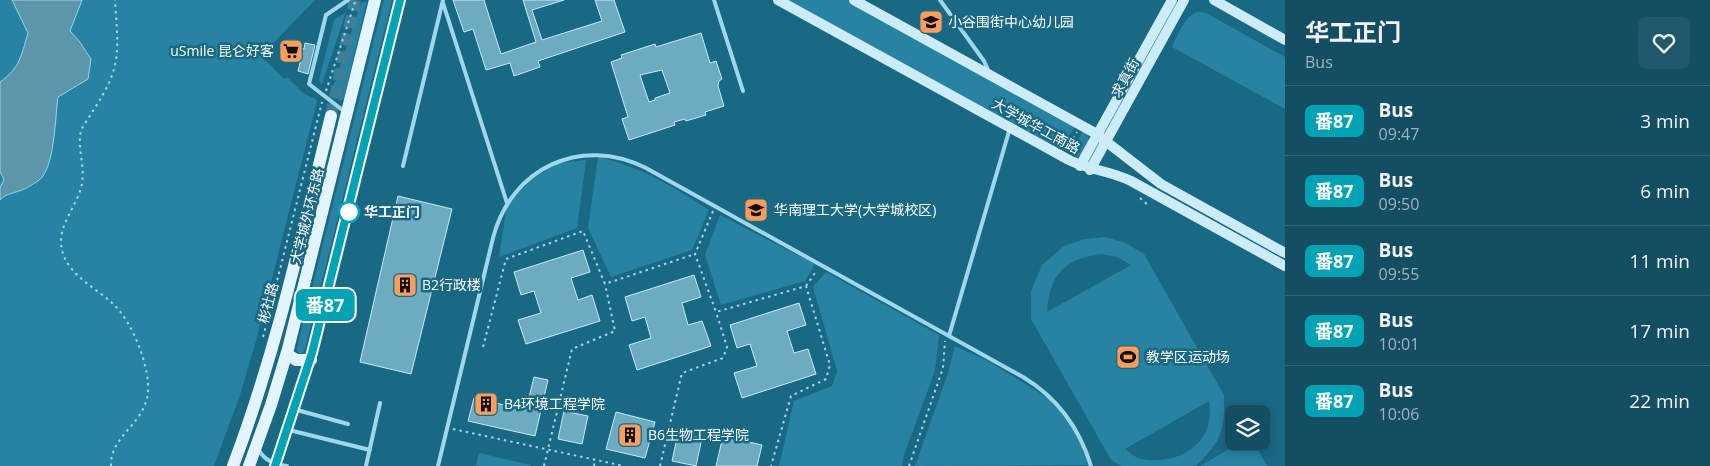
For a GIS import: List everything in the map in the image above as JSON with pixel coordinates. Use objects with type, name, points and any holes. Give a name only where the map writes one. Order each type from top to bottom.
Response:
[{"type":"main road","name":"大学城外环东路","points":[[249,466],[287,354],[375,0]]},
{"type":"main road","points":[[279,465],[310,360],[400,0]]},
{"type":"main road","name":"大学城华工南路","points":[[778,0],[1085,168],[1114,174],[1131,181],[1285,266]]},
{"type":"main road","name":"大学城华工南路","points":[[854,0],[1102,138],[1161,184],[1285,254]]},
{"type":"main road","name":"求真街","points":[[1102,138],[1172,0]]},
{"type":"main road","name":"求真街","points":[[1085,168],[1184,0]]},
{"type":"main road","points":[[1214,0],[1285,40]]},
{"type":"main road","name":"彬社路","points":[[233,466],[273,344],[331,116]]},
{"type":"main road","points":[[287,354],[296,360],[310,360]]},
{"type":"lane","points":[[347,114],[309,84],[326,15],[348,0]]},
{"type":"lane","points":[[714,0],[743,91]]},
{"type":"lane","points":[[940,0],[984,61],[989,74]]},
{"type":"lane","points":[[402,166],[443,2]]},
{"type":"lane","points":[[443,2],[507,202]]},
{"type":"lane","points":[[947,335],[1010,128]]},
{"type":"lane","points":[[438,466],[493,238],[498,220],[507,202],[524,182],[562,160],[582,156],[605,155],[634,162],[1023,377],[1048,395],[1062,409],[1076,428],[1091,466]]},
{"type":"lane","points":[[366,466],[380,403]]},
{"type":"lane","points":[[295,410],[348,424]]},
{"type":"lane","points":[[288,430],[370,450]]},
{"type":"lane","points":[[257,445],[266,459],[279,465]]},
{"type":"path","points":[[111,466],[112,450],[145,407],[148,377],[140,350],[128,323],[109,300],[72,270],[65,258],[61,242],[62,233],[82,184],[79,139],[81,130],[108,84],[114,68],[116,53],[115,0]]},
{"type":"path","points":[[327,89],[355,0]]},
{"type":"path","points":[[262,341],[322,103]]},
{"type":"path","points":[[1064,154],[1079,128]]},
{"type":"path","points":[[660,466],[682,374],[723,358],[727,347],[695,254],[713,211]]},
{"type":"path","points":[[483,347],[506,259],[583,231],[605,284],[615,331],[572,349],[544,466]]},
{"type":"path","points":[[605,284],[695,254]]},
{"type":"path","points":[[716,312],[806,286],[819,267]]},
{"type":"path","points":[[771,466],[791,396],[826,379],[830,365],[806,286]]},
{"type":"path","points":[[909,466],[944,368],[947,335]]},
{"type":"path","points":[[447,428],[624,466]]},
{"type":"path","points":[[594,466],[595,460]]},
{"type":"shaded area","points":[[0,0],[315,0],[261,56],[284,79],[287,77],[304,94],[316,99],[317,102],[256,341],[240,395],[214,466],[0,466]]},
{"type":"shaded area","points":[[12,0],[82,0],[70,31],[91,59],[88,79],[58,97],[51,155],[44,175],[38,181],[8,194],[0,200],[0,187],[4,180],[0,171],[0,82],[16,66],[28,33]]},
{"type":"shaded area","points":[[384,0],[392,0],[305,349],[300,354],[297,348]]},
{"type":"shaded area","points":[[786,0],[847,0],[1075,126],[1060,152]]},
{"type":"shaded area","points":[[367,1],[344,98],[340,101],[331,93],[361,3]]},
{"type":"shaded area","points":[[346,12],[322,85],[319,80],[334,20]]},
{"type":"shaded area","points":[[1199,12],[1206,13],[1285,57],[1285,109],[1172,47],[1186,21]]},
{"type":"shaded area","points":[[1083,131],[1087,134],[1089,140],[1081,155],[1075,158],[1069,156]]},
{"type":"shaded area","points":[[598,157],[643,172],[669,185],[709,210],[692,250],[611,277],[588,228]]},
{"type":"shaded area","points":[[586,160],[577,228],[499,257],[507,205],[532,179],[557,163]]},
{"type":"shaded area","points":[[720,215],[815,264],[805,281],[721,305],[705,255]]},
{"type":"shaded area","name":"教学区运动场","points":[[1105,237],[1126,243],[1144,254],[1224,395],[1224,418],[1220,435],[1217,442],[1196,466],[1121,466],[1111,460],[1031,319],[1031,291],[1042,265],[1064,246],[1084,239]],"holes":[[[1102,254],[1117,257],[1131,265],[1047,312],[1051,288],[1061,271],[1069,264],[1078,260]],[[1209,401],[1209,419],[1206,432],[1200,441],[1182,454],[1172,458],[1149,460],[1138,458],[1125,449]]]},
{"type":"shaded area","points":[[826,272],[939,335],[935,371],[904,455],[902,466],[779,466],[794,401],[832,386],[837,371],[813,287]]},
{"type":"shaded area","points":[[955,346],[988,361],[1051,400],[1077,432],[1088,465],[915,466],[948,373]]},
{"type":"shaded area","points":[[1228,450],[1258,450],[1267,466],[1200,466]]},
{"type":"shaded area","points":[[479,453],[531,465],[476,466]]},
{"type":"building","points":[[453,0],[484,0],[501,54],[536,42],[523,0],[564,0],[532,10],[542,40],[602,21],[595,0],[614,0],[625,32],[538,61],[540,67],[514,76],[510,63],[486,70],[473,29],[464,32]]},
{"type":"building","points":[[701,33],[710,63],[716,61],[722,79],[719,81],[718,86],[724,106],[705,112],[706,115],[686,121],[685,119],[674,122],[675,125],[629,140],[622,119],[628,117],[611,62],[622,58],[621,55],[655,44],[656,47]],"holes":[[[662,70],[670,93],[649,102],[640,75]]]},
{"type":"building","name":"uSmile 昆仑好客","points":[[290,40],[298,42],[295,58],[286,56]]},
{"type":"building","points":[[305,43],[315,45],[308,74],[298,71],[301,59],[295,58],[297,47],[304,49]]},
{"type":"building","name":"B2行政楼","points":[[398,196],[452,209],[411,374],[360,362]]},
{"type":"building","points":[[583,250],[590,272],[571,278],[578,300],[592,295],[600,321],[526,344],[518,320],[541,313],[534,291],[521,295],[514,272]]},
{"type":"building","points":[[694,275],[701,297],[682,303],[688,325],[702,321],[711,346],[637,370],[629,345],[651,338],[645,317],[632,321],[625,297]]},
{"type":"building","points":[[799,303],[806,325],[787,331],[794,353],[808,349],[816,374],[742,398],[734,373],[757,366],[750,344],[737,348],[730,325]]},
{"type":"building","name":"B4环境工程学院","points":[[534,377],[548,380],[535,436],[468,421],[474,398],[526,410]]},
{"type":"building","points":[[564,411],[588,416],[582,444],[558,439]]},
{"type":"building","name":"B6生物工程学院","points":[[616,412],[655,422],[645,458],[606,449]]},
{"type":"building","points":[[678,433],[702,438],[696,466],[672,461]]},
{"type":"building","points":[[723,436],[762,445],[757,466],[716,466]]},
{"type":"tunnel","points":[[331,116],[355,0]]},
{"type":"bus line","name":"番87","points":[[275,466],[300,396],[312,353],[400,0]]},
{"type":"place","name":"小谷围街中心幼儿园","points":[[931,22]]},
{"type":"place","name":"uSmile 昆仑好客","points":[[291,51]]},
{"type":"place","name":"华南理工大学(大学城校区)","points":[[756,210]]},
{"type":"place","name":"华工正门","points":[[349,212]]},
{"type":"place","name":"B2行政楼","points":[[405,285]]},
{"type":"place","name":"教学区运动场","points":[[1128,357]]},
{"type":"place","name":"B4环境工程学院","points":[[486,404]]},
{"type":"place","name":"B6生物工程学院","points":[[630,435]]}]
